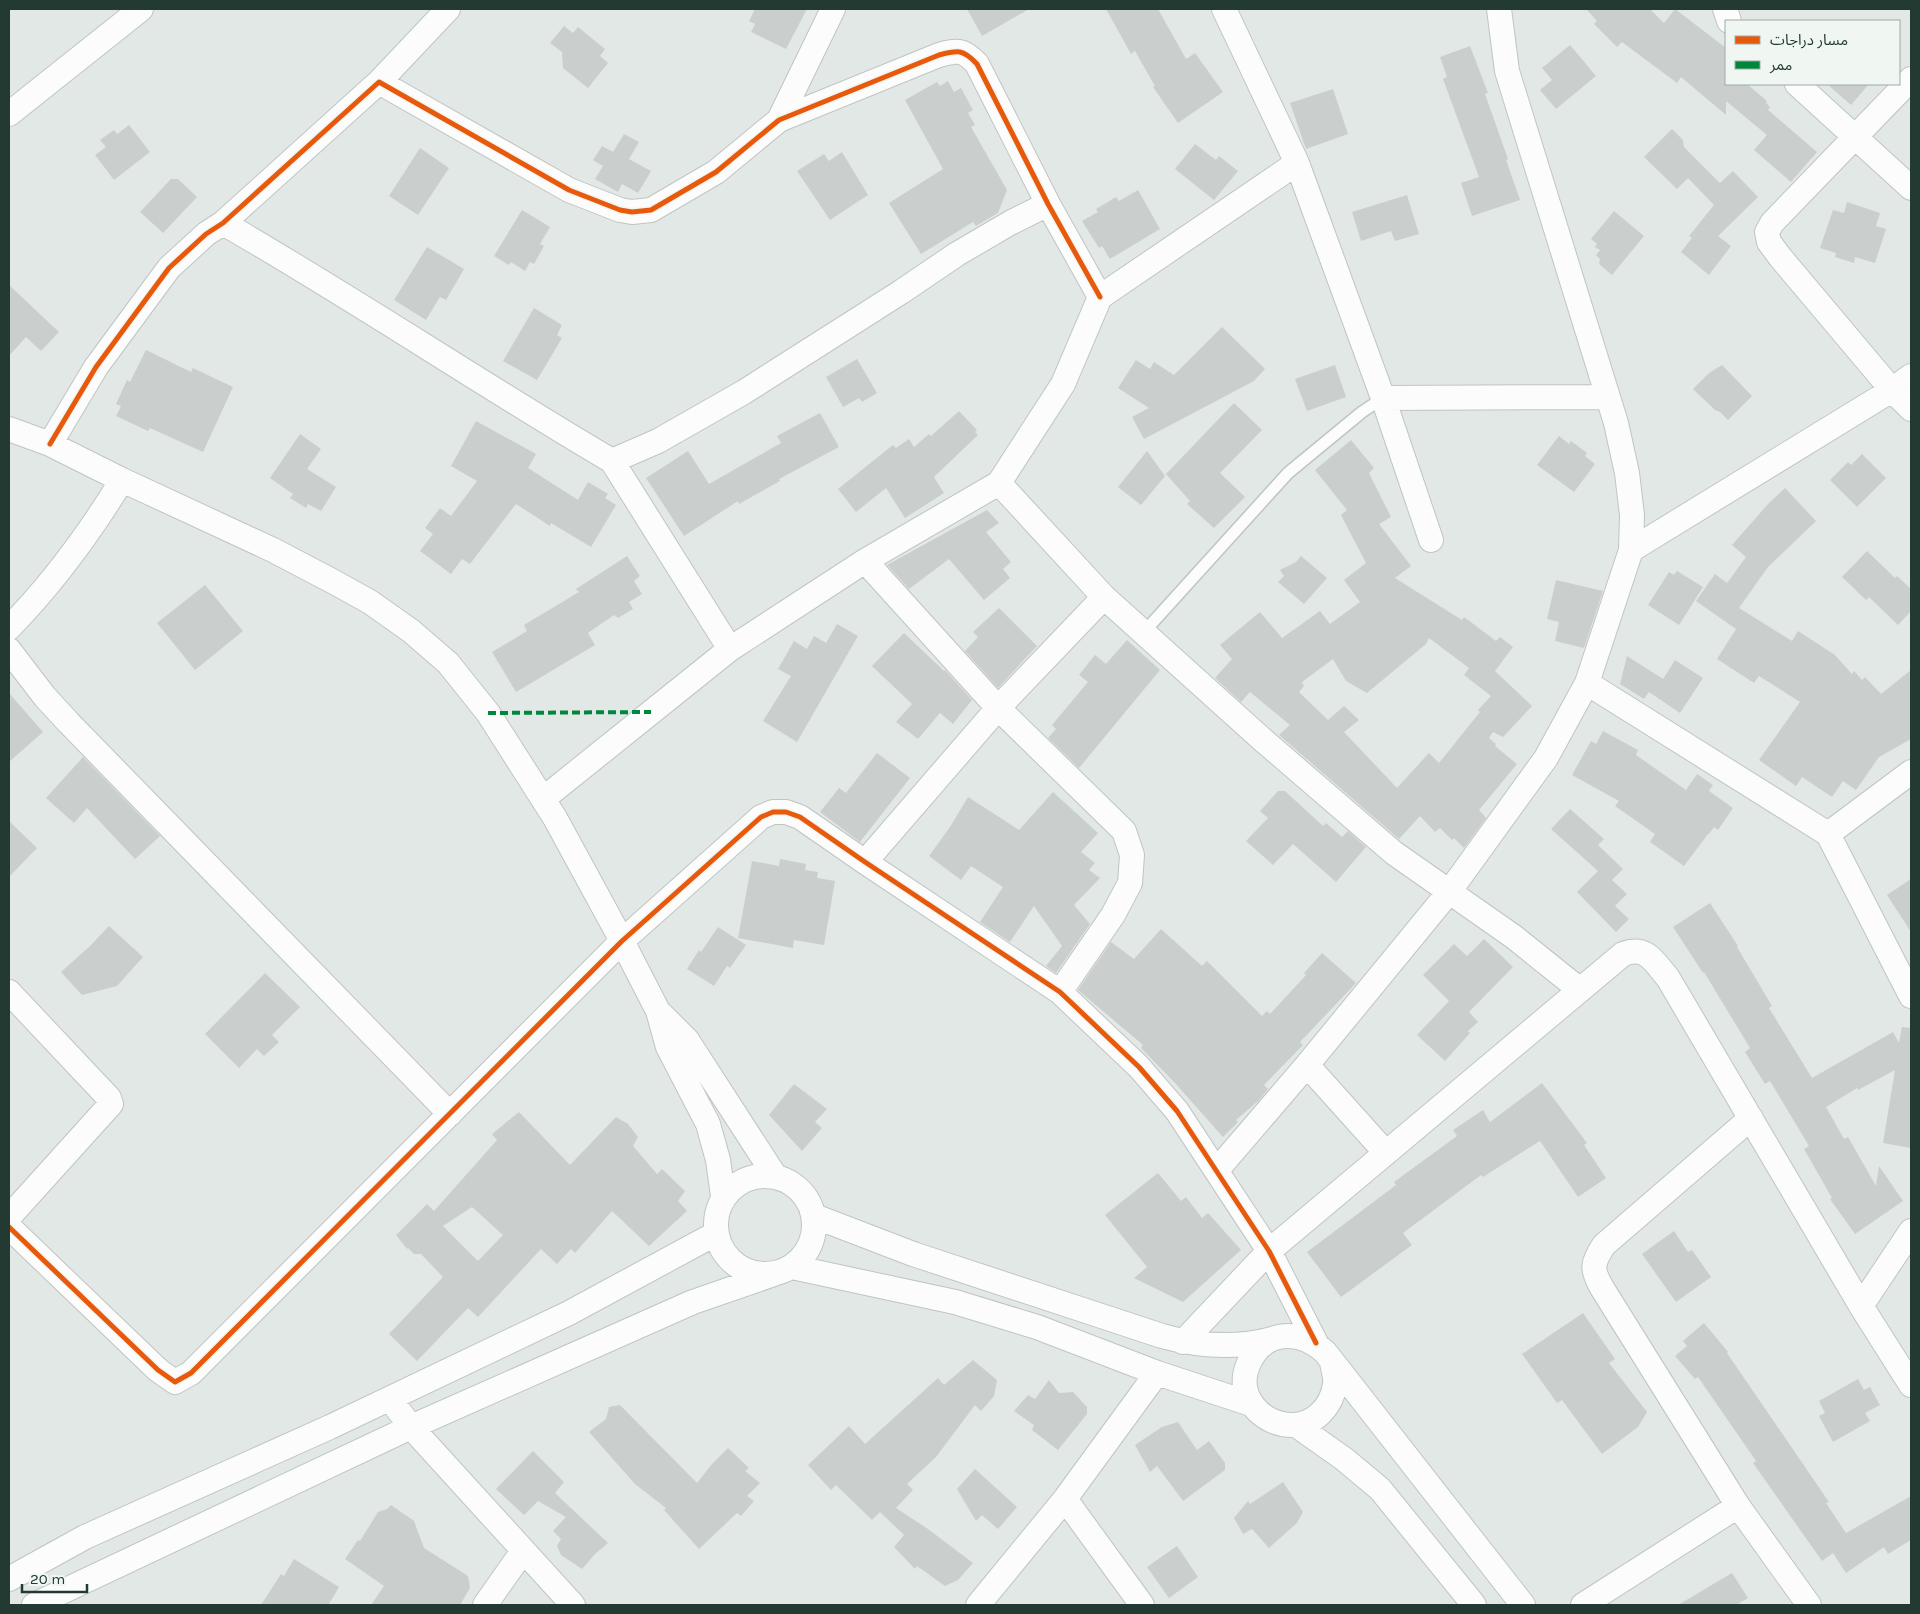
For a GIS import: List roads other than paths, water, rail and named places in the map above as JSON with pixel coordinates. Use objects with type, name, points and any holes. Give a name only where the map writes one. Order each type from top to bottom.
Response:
[{"type":"street","points":[[9,114],[141,9]]},
{"type":"street","points":[[50,444],[96,367],[169,268],[206,234],[223,223],[379,82],[448,9]]},
{"type":"street","points":[[779,120],[833,9]]},
{"type":"street","points":[[1224,9],[1297,163],[1383,398],[1431,540]]},
{"type":"street","points":[[1217,1170],[1307,1066],[1449,892],[1546,758],[1587,683],[1631,550],[1632,515],[1627,473],[1616,423],[1507,71],[1499,9]]},
{"type":"street","points":[[379,82],[569,190],[620,210],[632,212],[651,210],[716,172],[779,120],[939,55],[956,50],[967,54],[976,64],[1048,204],[1100,297]]},
{"type":"street","points":[[1911,79],[1772,223],[1767,232],[1769,242],[1780,257],[1892,390],[1911,409]]},
{"type":"street","points":[[1798,85],[1911,188]]},
{"type":"street","points":[[543,799],[730,649],[865,561],[999,483],[1063,384],[1100,297],[1297,163]]},
{"type":"street","points":[[612,461],[658,440],[744,392],[957,254],[1010,223],[1048,204]]},
{"type":"street","points":[[223,223],[390,323],[488,387],[612,461],[730,649]]},
{"type":"street","points":[[1631,550],[1892,390],[1911,376]]},
{"type":"street","points":[[1383,398],[1607,397]]},
{"type":"street","points":[[9,429],[50,444],[122,480],[273,550],[370,602],[411,630],[448,664],[488,712],[543,799],[658,1011],[668,1047],[708,1124],[714,1142],[723,1196]]},
{"type":"street","points":[[9,628],[38,597],[80,546],[122,480]]},
{"type":"street","points":[[999,483],[1104,597],[1264,741],[1394,853],[1514,937],[1580,990]]},
{"type":"street","points":[[865,561],[998,708],[1124,831],[1132,855],[1130,883],[1117,907],[1060,992]]},
{"type":"street","points":[[865,862],[998,708],[1104,597]]},
{"type":"street","points":[[9,650],[45,697],[69,723],[450,1114]]},
{"type":"street","points":[[1587,683],[1828,834],[1911,996]]},
{"type":"street","points":[[1828,834],[1911,772]]},
{"type":"street","points":[[9,1227],[158,1370],[175,1382],[191,1373],[622,942],[761,817],[773,812],[786,812],[800,817],[1060,992],[1139,1067],[1178,1111],[1269,1251],[1316,1343],[1523,1605]]},
{"type":"street","points":[[1183,1342],[1269,1251],[1623,954],[1640,951],[1647,955],[1668,978],[1861,1306],[1911,1386]]},
{"type":"street","points":[[9,992],[109,1098],[111,1104],[9,1217]]},
{"type":"street","points":[[658,1011],[687,1040],[775,1176]]},
{"type":"street","points":[[1307,1066],[1386,1153]]},
{"type":"street","points":[[1751,1118],[1604,1245],[1596,1257],[1593,1266],[1596,1278],[1602,1288],[1738,1506],[1809,1605]]},
{"type":"street","points":[[34,1605],[411,1427],[693,1302],[783,1270],[806,1253],[814,1235],[814,1216],[806,1197],[793,1184],[775,1176],[755,1176],[737,1183],[723,1196],[716,1214],[716,1234],[723,1252],[737,1266],[755,1274],[783,1270],[955,1302],[1037,1327],[1157,1373],[1251,1404]]},
{"type":"street","points":[[814,1216],[913,1254],[1119,1323],[1183,1342],[1234,1345],[1254,1344],[1287,1335],[1302,1336],[1316,1343]]},
{"type":"street","points":[[1861,1306],[1911,1230]]},
{"type":"street","points":[[9,1579],[85,1537],[390,1399],[569,1313],[716,1234]]},
{"type":"street","points":[[1272,1339],[1256,1350],[1247,1367],[1245,1385],[1251,1404],[1270,1421],[1283,1425],[1296,1425],[1316,1418],[1330,1403],[1336,1383],[1332,1362]]},
{"type":"street","points":[[978,1605],[1065,1499],[1157,1373]]},
{"type":"street","points":[[390,1399],[411,1427],[573,1605]]},
{"type":"street","points":[[1296,1425],[1344,1459],[1380,1489],[1474,1605]]},
{"type":"street","points":[[1065,1499],[1142,1605]]},
{"type":"street","points":[[1582,1605],[1738,1506]]},
{"type":"street","points":[[486,1605],[523,1551]]},
{"type":"lane","points":[[1144,632],[1288,473],[1362,412],[1383,398]]}]
